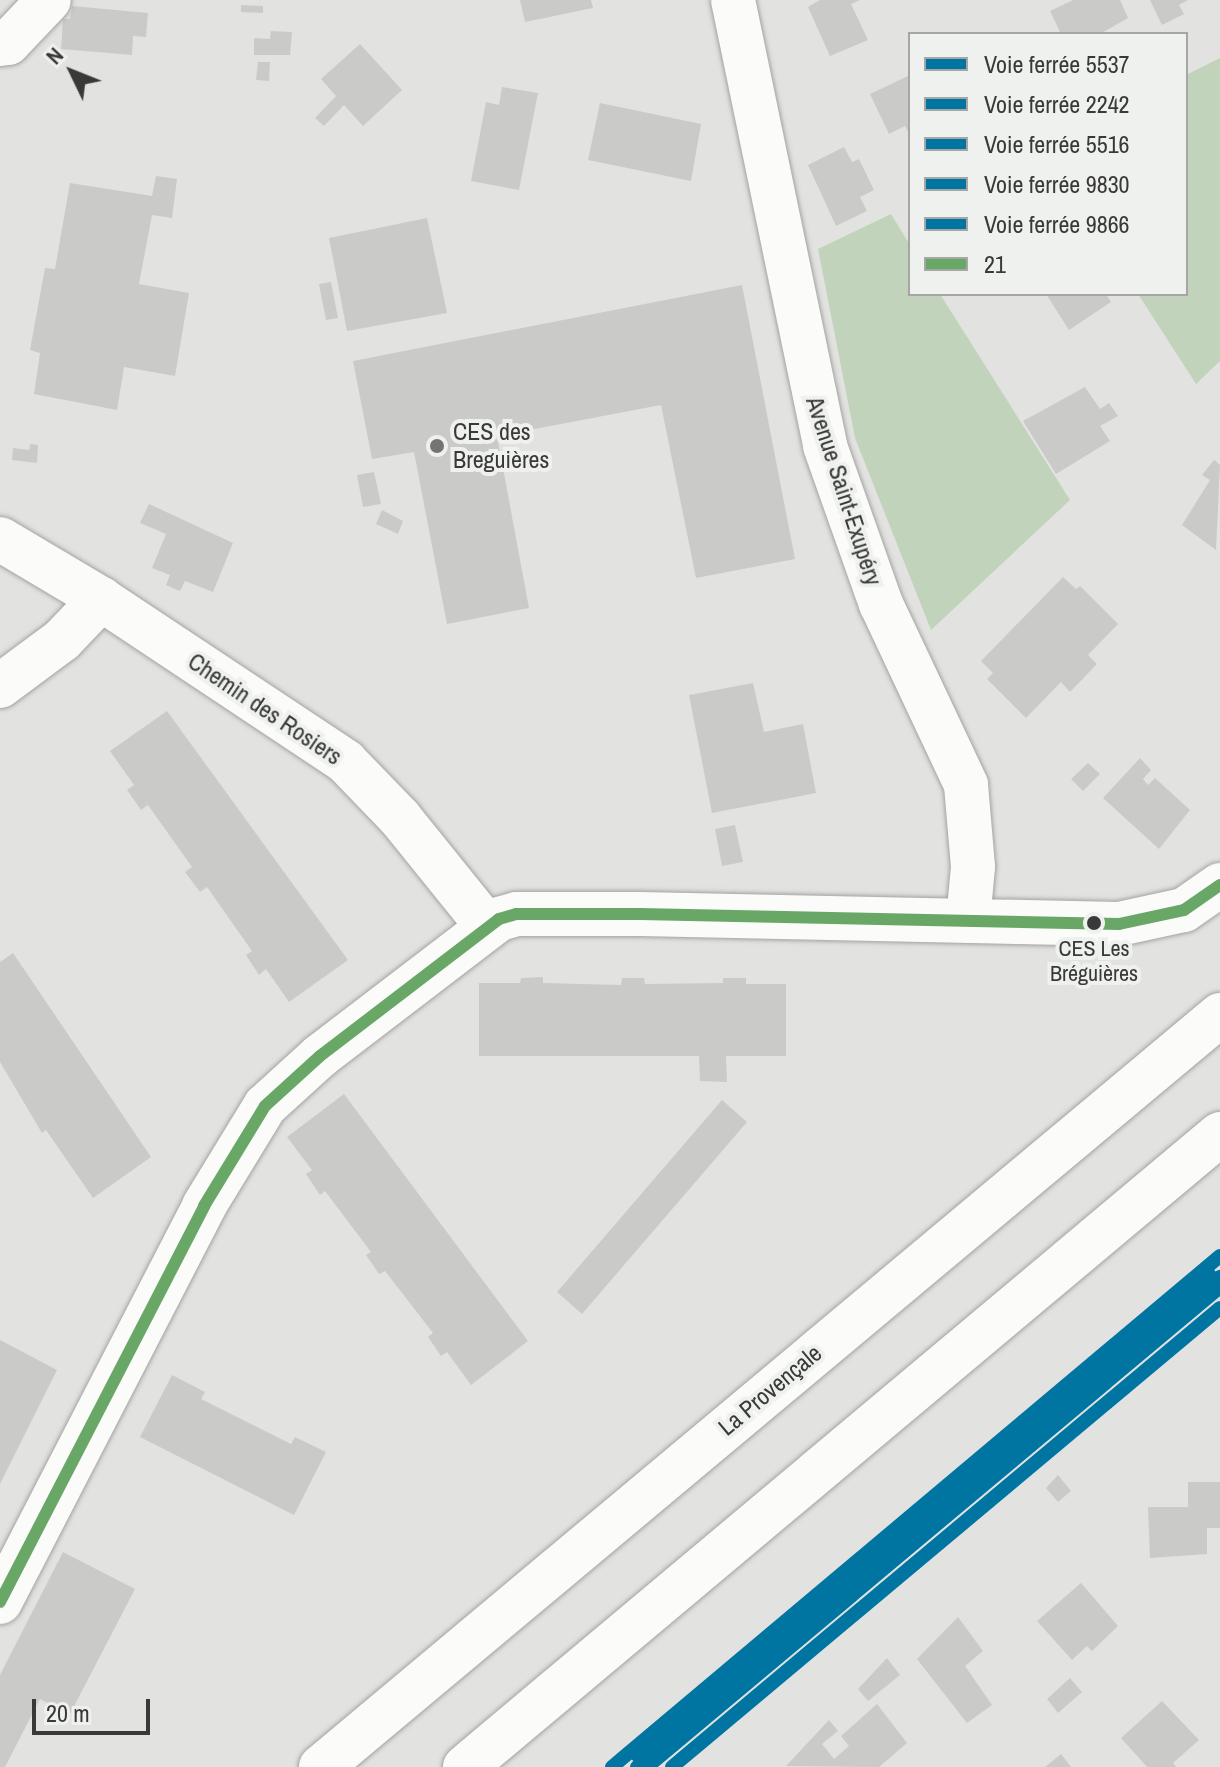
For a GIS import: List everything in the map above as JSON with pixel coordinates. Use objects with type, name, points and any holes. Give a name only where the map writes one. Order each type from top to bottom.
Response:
[{"type":"main road","points":[[0,44],[8,43],[49,0]]},
{"type":"main road","name":"Avenue Saint-Exupéry","points":[[733,0],[825,446],[881,604],[928,697],[968,794],[973,867],[968,921]]},
{"type":"main road","name":"Chemin des Rosiers","points":[[0,539],[101,599],[346,762],[409,828],[488,927]]},
{"type":"main road","points":[[0,686],[62,640],[101,599]]},
{"type":"main road","points":[[0,1602],[204,1206],[265,1106],[310,1065],[488,927],[516,914],[1144,922],[1184,910],[1220,885]]},
{"type":"main road","name":"La Provençale","points":[[321,1767],[1220,1015]]},
{"type":"main road","points":[[465,1767],[1220,1134]]},
{"type":"green space","points":[[1220,58],[1220,361],[1196,384],[1139,296],[1188,296],[1188,74]]},
{"type":"green space","points":[[891,214],[908,242],[908,296],[941,296],[1070,500],[931,630],[855,438],[818,249]]},
{"type":"building","points":[[520,0],[591,0],[593,8],[525,22]]},
{"type":"building","points":[[820,0],[860,0],[851,4],[868,40],[830,56],[808,7]]},
{"type":"building","points":[[1073,0],[1120,0],[1128,18],[1104,32],[1060,32],[1050,11]]},
{"type":"building","points":[[1150,0],[1188,0],[1179,5],[1184,14],[1162,25]]},
{"type":"building","points":[[241,5],[263,6],[263,13],[241,12]]},
{"type":"building","points":[[72,6],[148,13],[146,37],[133,36],[132,55],[61,49],[63,19],[70,19]]},
{"type":"building","points":[[271,31],[292,32],[290,55],[254,55],[254,38],[270,39]]},
{"type":"building","points":[[360,44],[402,90],[363,126],[344,105],[324,126],[315,118],[336,96],[321,79]]},
{"type":"building","points":[[258,62],[270,62],[269,81],[256,80]]},
{"type":"building","points":[[908,76],[908,131],[905,126],[889,134],[870,94]]},
{"type":"building","points":[[502,87],[538,93],[519,190],[471,181],[486,102],[499,105]]},
{"type":"building","points":[[600,103],[701,124],[691,181],[588,160]]},
{"type":"building","points":[[844,147],[852,162],[859,159],[874,190],[860,197],[867,211],[836,226],[808,165]]},
{"type":"building","points":[[156,176],[177,179],[172,218],[152,215],[139,284],[189,293],[175,376],[124,367],[117,410],[34,394],[40,353],[30,350],[45,268],[55,269],[70,183],[152,196]]},
{"type":"building","points":[[427,218],[447,313],[347,331],[329,238]]},
{"type":"building","points":[[331,282],[338,318],[326,320],[319,284]]},
{"type":"building","points":[[742,285],[795,559],[696,578],[661,405],[497,436],[529,608],[447,624],[414,452],[372,459],[353,361]]},
{"type":"building","points":[[1047,296],[1107,296],[1111,302],[1069,330]]},
{"type":"building","points":[[1085,387],[1100,409],[1109,403],[1118,416],[1100,426],[1110,441],[1056,474],[1023,421]]},
{"type":"building","points":[[30,444],[38,445],[37,463],[12,460],[13,448],[29,450]]},
{"type":"building","points":[[1214,460],[1220,465],[1216,550],[1182,525],[1210,480],[1202,475]]},
{"type":"building","points":[[374,472],[381,504],[363,507],[357,475]]},
{"type":"building","points":[[149,504],[233,543],[213,592],[185,581],[180,591],[166,585],[170,575],[152,568],[166,534],[140,523]]},
{"type":"building","points":[[382,510],[403,521],[398,534],[376,524]]},
{"type":"building","points":[[1063,577],[1076,589],[1080,586],[1118,624],[1088,655],[1097,664],[1070,692],[1061,682],[1026,718],[987,679],[993,673],[981,661]]},
{"type":"building","points":[[753,683],[764,732],[803,724],[816,793],[712,813],[689,695]]},
{"type":"building","points":[[167,711],[348,960],[289,1002],[266,969],[259,975],[246,955],[252,951],[207,887],[200,892],[185,872],[192,867],[148,805],[141,810],[127,790],[134,785],[110,751]]},
{"type":"building","points":[[1140,758],[1151,770],[1143,779],[1148,785],[1155,778],[1190,810],[1159,849],[1103,798]]},
{"type":"building","points":[[1088,763],[1100,774],[1083,791],[1071,779]]},
{"type":"building","points":[[735,825],[743,862],[722,866],[715,829]]},
{"type":"building","points":[[13,953],[151,1157],[93,1198],[46,1130],[42,1133],[0,1062],[0,962]]},
{"type":"building","points":[[543,977],[543,983],[621,985],[622,978],[644,978],[645,984],[723,983],[723,978],[746,978],[746,984],[786,984],[786,1056],[726,1056],[727,1082],[700,1081],[699,1056],[479,1056],[479,983],[520,983],[521,978]]},
{"type":"building","points":[[344,1094],[528,1341],[471,1385],[447,1352],[441,1356],[428,1337],[433,1333],[385,1271],[379,1274],[366,1255],[371,1252],[325,1191],[320,1195],[306,1174],[312,1170],[287,1137]]},
{"type":"building","points":[[722,1100],[747,1122],[582,1314],[557,1292]]},
{"type":"building","points":[[0,1340],[57,1370],[0,1484]]},
{"type":"building","points":[[172,1375],[205,1392],[201,1399],[291,1444],[295,1437],[326,1452],[294,1515],[140,1437]]},
{"type":"building","points":[[1058,1475],[1071,1491],[1058,1502],[1046,1488]]},
{"type":"building","points":[[1188,1482],[1220,1482],[1220,1528],[1207,1528],[1207,1554],[1150,1558],[1148,1507],[1188,1507]]},
{"type":"building","points":[[63,1552],[135,1589],[70,1714],[40,1699],[5,1767],[0,1767],[0,1675]]},
{"type":"building","points":[[1081,1583],[1118,1626],[1092,1651],[1087,1646],[1072,1660],[1037,1621]]},
{"type":"building","points":[[958,1617],[983,1651],[965,1666],[992,1705],[967,1723],[917,1659]]},
{"type":"building","points":[[887,1658],[900,1675],[868,1701],[858,1689]]},
{"type":"building","points":[[1070,1678],[1082,1692],[1058,1713],[1047,1699]]},
{"type":"building","points":[[1162,1701],[1199,1740],[1173,1763],[1176,1767],[1147,1767],[1121,1738]]},
{"type":"building","points":[[877,1704],[907,1743],[879,1767],[786,1766],[829,1720],[838,1731],[822,1744],[834,1759],[849,1746],[841,1736]]},
{"type":"building","points":[[1061,1754],[1071,1767],[1045,1767]]},
{"type":"rail line","name":"5537","points":[[612,1767],[1220,1256]]},
{"type":"rail line","name":"9866","points":[[637,1755],[1210,1275]]},
{"type":"rail line","name":"9830","points":[[637,1767],[1220,1277]]},
{"type":"rail line","name":"2242","points":[[647,1767],[1220,1287]]},
{"type":"rail line","name":"5516","points":[[672,1767],[1220,1308]]},
{"type":"transit line","name":"21","points":[[0,1602],[204,1206],[265,1106],[320,1056],[499,919],[516,914],[640,914],[1119,924],[1184,910],[1220,885]]},
{"type":"place","name":"CES des Breguières","points":[[437,446]]},
{"type":"place","name":"CES Les Bréguières","points":[[1094,923]]}]
